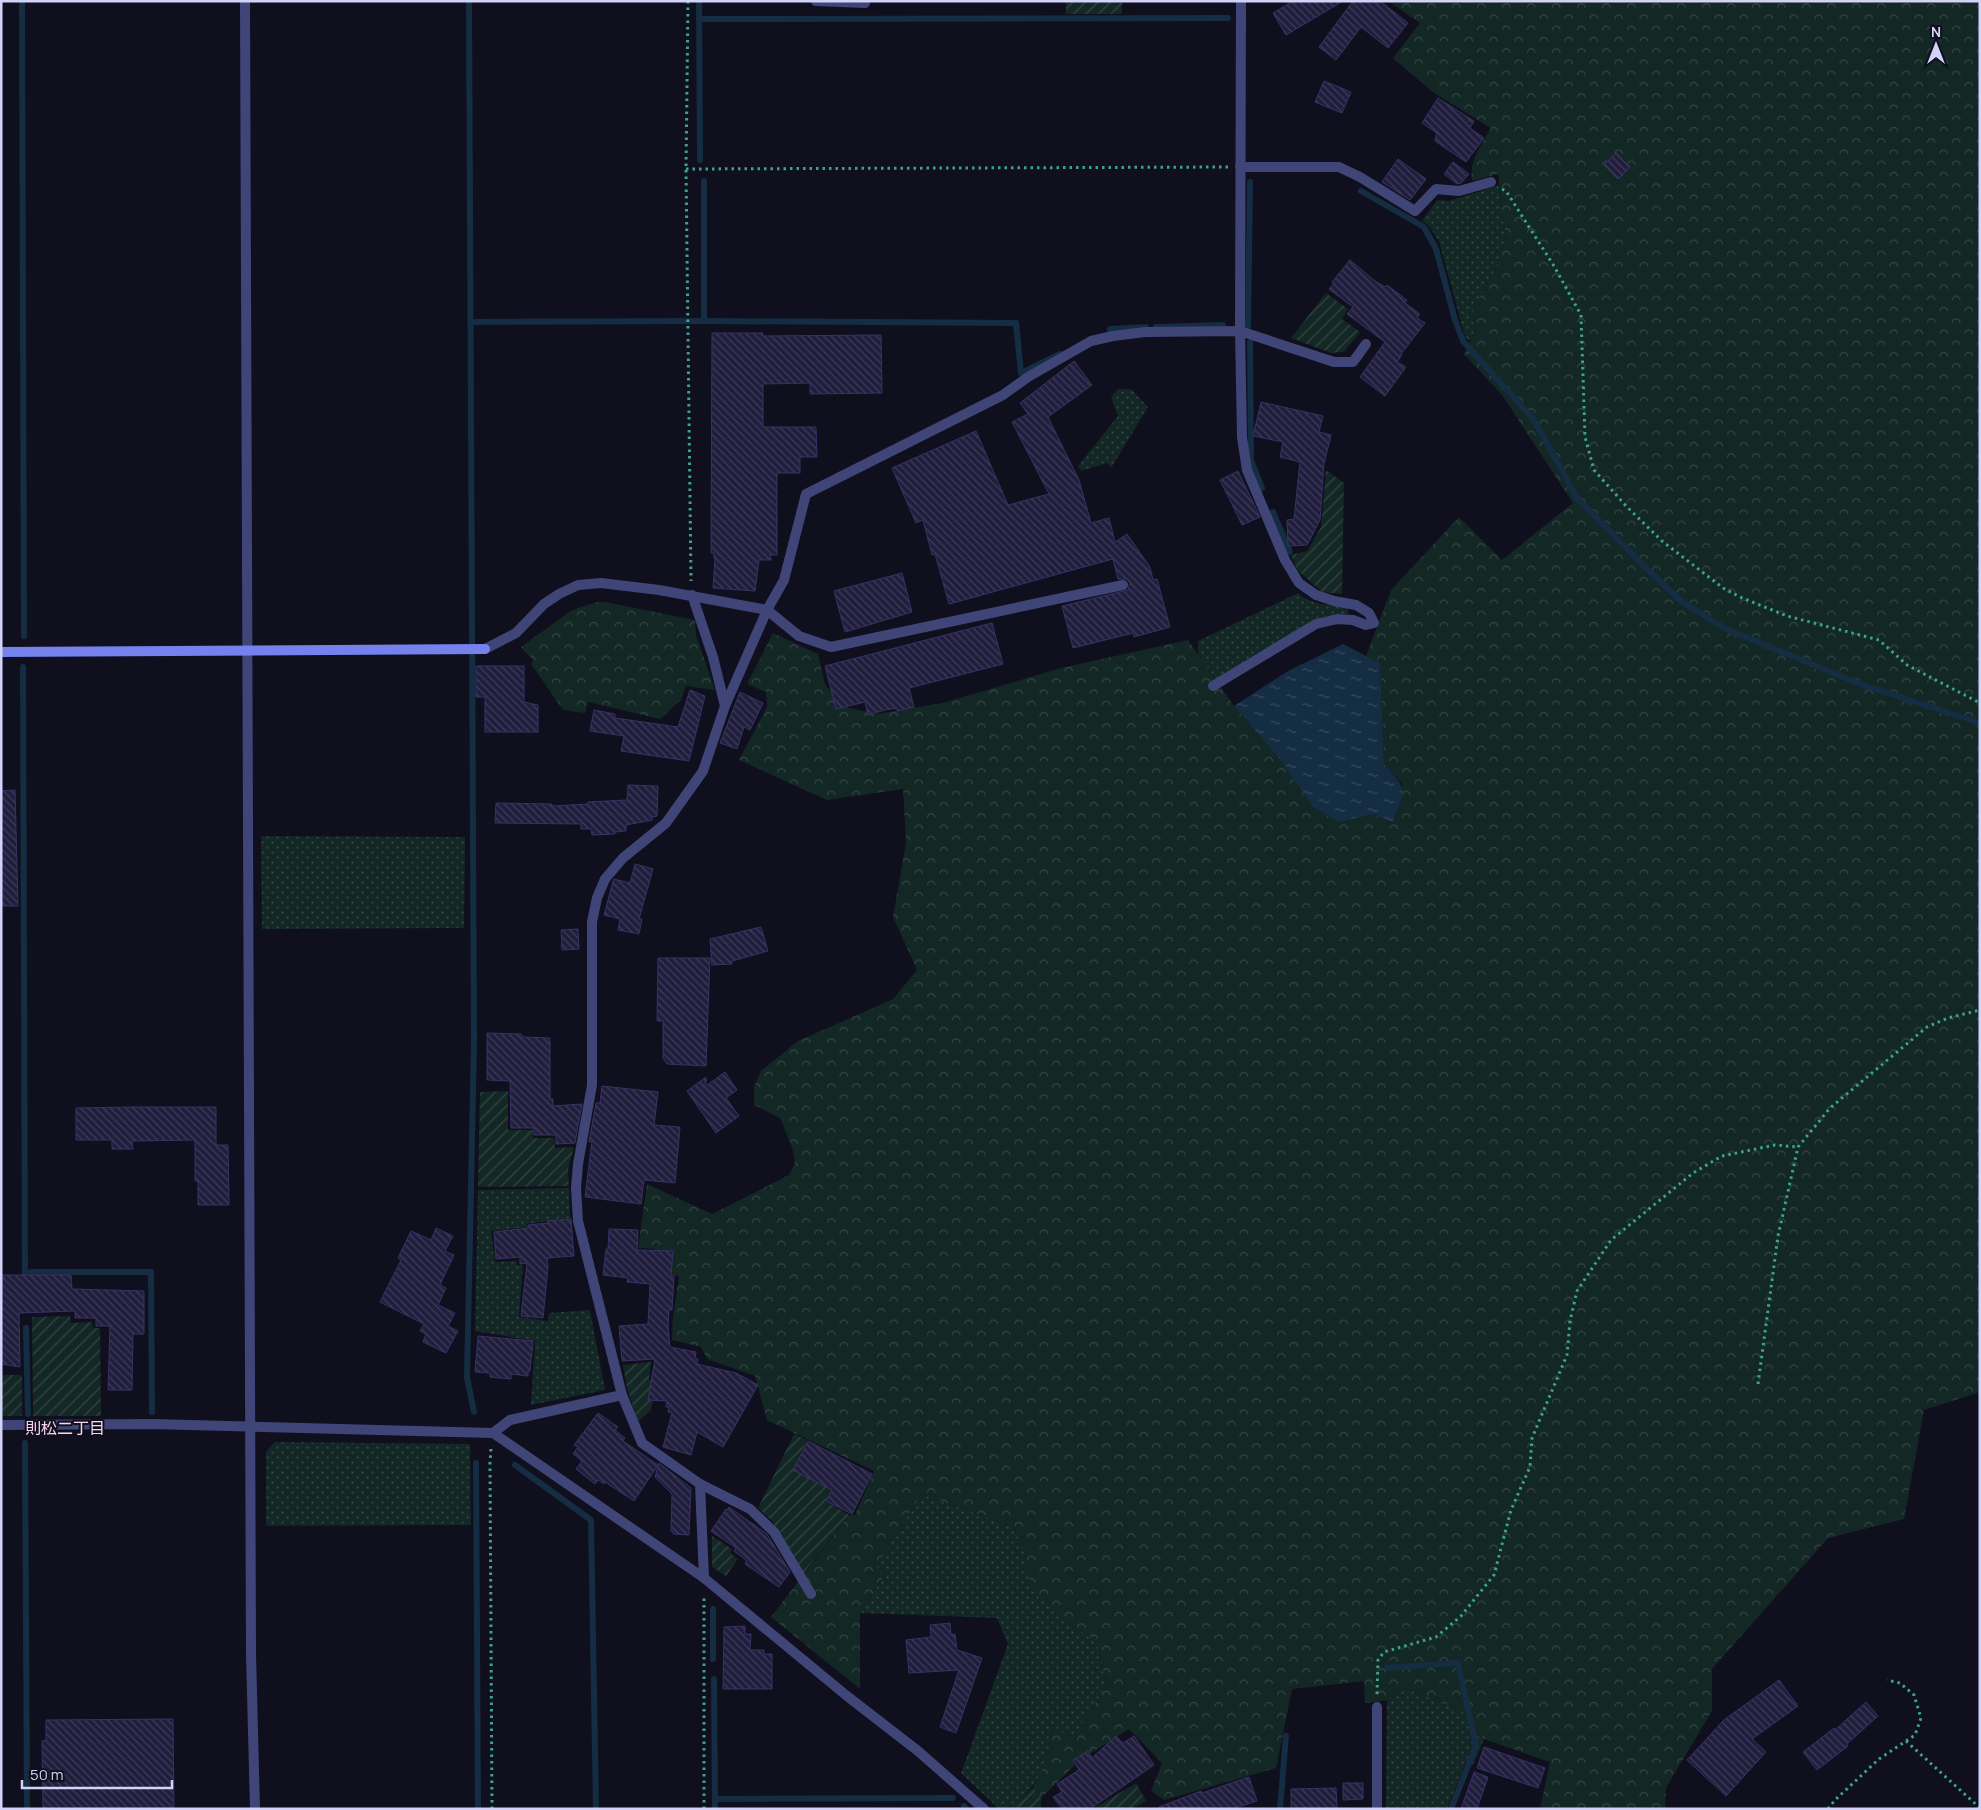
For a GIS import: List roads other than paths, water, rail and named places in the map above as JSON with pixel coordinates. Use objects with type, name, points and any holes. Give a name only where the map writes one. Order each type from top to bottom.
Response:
[{"type":"street","points":[[245,1],[252,1654],[255,1809]]},
{"type":"street","points":[[816,1],[865,3],[865,1]]},
{"type":"street","points":[[1213,686],[1316,624],[1337,619],[1353,620],[1366,625],[1374,623],[1369,613],[1356,605],[1316,595],[1298,583],[1285,560],[1248,470],[1242,437],[1240,332],[1242,1]]},
{"type":"street","points":[[1240,167],[1339,167],[1360,177],[1415,211],[1436,189],[1459,191],[1491,182]]},
{"type":"street","points":[[811,1594],[774,1532],[750,1509],[700,1484],[642,1443],[622,1395],[578,1221],[577,1204],[578,1164],[592,1086],[592,922],[597,898],[605,879],[624,858],[666,823],[703,771],[725,706],[767,610],[784,580],[806,494],[1002,395],[1028,377],[1091,342],[1113,336],[1145,332],[1240,332],[1334,362],[1353,362],[1366,344]]},
{"type":"street","points":[[1,652],[485,649],[516,633],[544,604],[578,586],[601,583],[692,596],[767,610],[799,636],[831,647],[1123,585]]},
{"type":"street","points":[[692,596],[712,656],[725,706]]},
{"type":"street","points":[[493,1433],[510,1420],[622,1395]]},
{"type":"street","points":[[1,1425],[153,1424],[493,1433],[704,1578],[847,1696],[918,1751],[984,1809]]},
{"type":"street","points":[[700,1484],[704,1578]]},
{"type":"street","points":[[1377,1707],[1377,1809]]},
{"type":"water","points":[[1343,644],[1380,663],[1384,764],[1398,781],[1403,791],[1392,823],[1375,814],[1339,822],[1313,807],[1278,757],[1234,706],[1288,671]]},
{"type":"waterway","points":[[22,1],[24,636]]},
{"type":"waterway","points":[[469,1],[474,1042],[467,1377],[474,1412]]},
{"type":"waterway","points":[[699,1],[700,160]]},
{"type":"waterway","points":[[699,19],[1228,18]]},
{"type":"waterway","points":[[704,181],[704,321]]},
{"type":"waterway","points":[[1248,326],[1250,182]]},
{"type":"waterway","points":[[1361,191],[1424,227],[1436,249],[1455,320],[1463,341],[1534,420],[1577,498],[1681,601],[1726,629],[1860,684],[1980,723]]},
{"type":"waterway","points":[[471,322],[1016,323],[1021,373],[1060,354]]},
{"type":"waterway","points":[[1156,327],[1223,325]]},
{"type":"waterway","points":[[1110,329],[1146,327]]},
{"type":"waterway","points":[[1250,342],[1251,460],[1262,488]]},
{"type":"waterway","points":[[1273,512],[1290,552]]},
{"type":"waterway","points":[[23,667],[25,1283]]},
{"type":"waterway","points":[[31,1272],[151,1272],[152,1412]]},
{"type":"waterway","points":[[26,1328],[28,1414]]},
{"type":"waterway","points":[[25,1443],[27,1809]]},
{"type":"waterway","points":[[476,1463],[478,1809]]},
{"type":"waterway","points":[[515,1465],[591,1520],[596,1809]]},
{"type":"waterway","points":[[713,1609],[713,1659]]},
{"type":"waterway","points":[[1387,1668],[1458,1663],[1476,1746],[1451,1809]]},
{"type":"waterway","points":[[714,1679],[715,1809]]},
{"type":"waterway","points":[[1280,1809],[1286,1736]]},
{"type":"waterway","points":[[715,1799],[953,1798]]},
{"type":"district","name":"則松二丁目","points":[[65,1428]]}]
